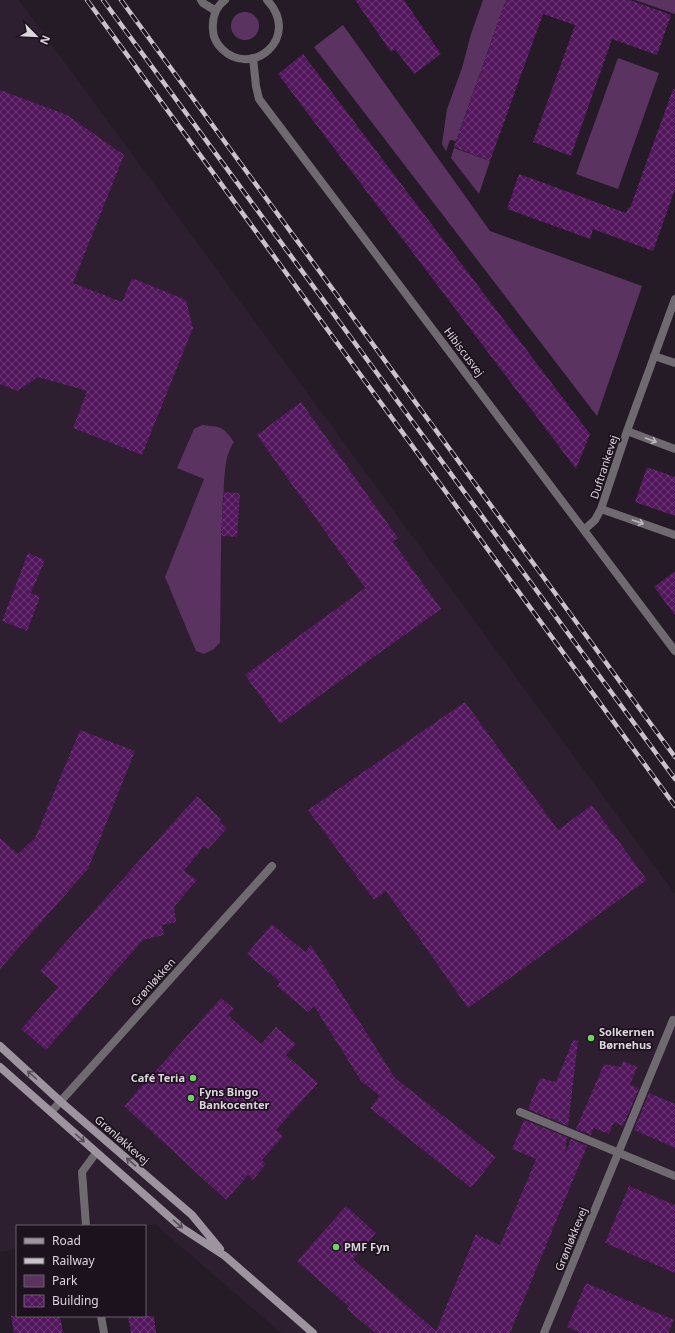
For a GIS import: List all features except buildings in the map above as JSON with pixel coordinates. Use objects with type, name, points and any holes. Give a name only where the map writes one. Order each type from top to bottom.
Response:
[{"type":"main road","name":"Grønløkkevej","points":[[0,1046],[61,1102],[192,1215],[225,1256]]},
{"type":"main road","name":"Grønløkkevej","points":[[0,1067],[182,1228],[225,1256],[314,1333]]},
{"type":"street","points":[[201,0],[203,3],[216,11]]},
{"type":"street","points":[[225,0],[216,11],[213,22],[213,34],[218,44],[226,53],[236,58],[248,59],[259,57],[269,50],[276,41],[279,30],[279,18],[272,1]]},
{"type":"street","name":"Hibiscusvej","points":[[253,58],[256,86],[260,99],[675,651]]},
{"type":"street","name":"Duftrankevej","points":[[584,530],[595,520],[601,509],[627,431],[675,299]]},
{"type":"street","points":[[654,356],[675,363]]},
{"type":"street","name":"Duftrankevej","points":[[627,431],[675,449]]},
{"type":"street","name":"Duftrankevej","points":[[601,509],[675,535]]},
{"type":"street","name":"Grønløkken","points":[[51,1112],[272,866]]},
{"type":"street","name":"Grønløkkevej","points":[[544,1333],[673,1020]]},
{"type":"street","points":[[520,1112],[675,1176]]},
{"type":"street","points":[[86,1225],[82,1172],[96,1153]]},
{"type":"street","points":[[101,1317],[104,1333]]},
{"type":"shaded area","points":[[0,0],[19,0],[675,894],[675,1333],[281,1333],[155,1224],[146,1226],[16,1225],[16,1249],[0,1252]]},
{"type":"green space","points":[[483,0],[506,0],[456,141],[450,140],[446,151],[442,144],[447,109],[462,68],[471,34]]},
{"type":"green space","points":[[635,0],[675,0],[675,14]]},
{"type":"green space","points":[[245,12],[255,16],[259,26],[255,36],[245,40],[235,36],[231,26],[235,16]]},
{"type":"green space","points":[[343,25],[490,231],[642,286],[597,416],[314,47]]},
{"type":"green space","points":[[618,58],[659,73],[618,189],[576,174]]},
{"type":"green space","points":[[454,148],[490,161],[479,194],[451,158]]},
{"type":"green space","points":[[202,425],[221,428],[234,442],[230,448],[226,462],[224,477],[221,534],[220,642],[214,649],[204,654],[196,651],[165,577],[204,479],[177,468],[194,429]]},
{"type":"railway","points":[[87,0],[675,806]]},
{"type":"railway","points":[[103,0],[675,779]]},
{"type":"railway","points":[[121,0],[675,757]]},
{"type":"place","name":"Solkernen Børnehus","points":[[591,1038]]},
{"type":"place","name":"Café Teria","points":[[193,1078]]},
{"type":"place","name":"Fyns Bingo Bankocenter","points":[[191,1098]]},
{"type":"place","name":"PMF Fyn","points":[[336,1247]]}]
